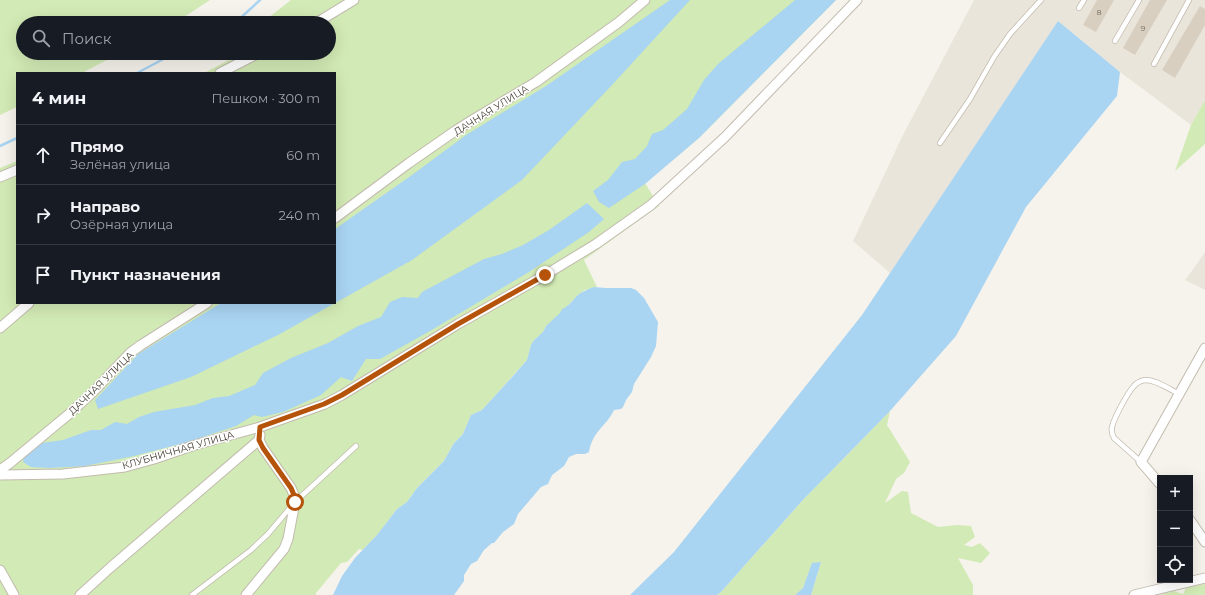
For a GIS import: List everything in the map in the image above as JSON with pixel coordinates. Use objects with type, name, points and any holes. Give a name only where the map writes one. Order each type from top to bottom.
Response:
[{"type":"street","points":[[328,16],[354,0]]},
{"type":"street","name":"ДАЧНАЯ УЛИЦА","points":[[336,217],[409,163],[474,119],[542,78],[619,22],[645,0]]},
{"type":"street","name":"КЛУБНИЧНАЯ УЛИЦА","points":[[0,475],[63,474],[125,467],[260,427],[324,404],[342,395],[458,324],[545,275],[596,244],[651,205],[725,137],[858,0]]},
{"type":"street","points":[[222,72],[245,60]]},
{"type":"street","points":[[0,177],[16,170]]},
{"type":"street","points":[[0,328],[28,304]]},
{"type":"street","name":"ДАЧНАЯ УЛИЦА","points":[[0,470],[10,464],[69,414],[93,392],[130,353],[205,304]]},
{"type":"street","points":[[1157,481],[1141,462],[1205,348]]},
{"type":"street","points":[[246,595],[284,549],[288,539],[295,502],[291,488],[259,440],[260,427]]},
{"type":"street","points":[[80,595],[123,556],[259,440]]},
{"type":"street","points":[[1193,524],[1205,542]]},
{"type":"street","points":[[0,570],[14,595]]},
{"type":"street","points":[[1134,595],[1205,578]]},
{"type":"lane","points":[[940,143],[970,99],[994,57],[1010,34],[1041,0]]},
{"type":"lane","points":[[1080,8],[1084,0]]},
{"type":"lane","points":[[1115,41],[1139,0]]},
{"type":"lane","points":[[1154,64],[1190,0]]},
{"type":"lane","points":[[1141,462],[1114,438],[1112,428],[1115,418],[1133,386],[1138,382],[1146,380],[1153,381],[1179,394]]},
{"type":"lane","points":[[192,595],[251,550],[268,534],[295,502],[356,446]]},
{"type":"shaded area","points":[[974,0],[1205,0],[1205,100],[1191,125],[1120,72],[1058,21],[890,273],[853,241],[902,137]]},
{"type":"shaded area","points":[[1205,252],[1205,290],[1185,280]]},
{"type":"green space","points":[[0,0],[210,0],[186,16],[16,16],[16,60],[107,60],[84,72],[16,72],[16,107],[0,115]]},
{"type":"green space","points":[[291,0],[836,0],[699,138],[645,183],[659,206],[584,260],[597,287],[585,290],[578,295],[556,318],[546,326],[543,332],[531,345],[527,360],[482,410],[471,415],[463,434],[454,443],[444,461],[417,488],[407,502],[397,509],[377,535],[363,550],[359,549],[347,562],[341,563],[316,593],[316,595],[0,595],[0,168],[16,161],[16,304],[336,304],[336,72],[206,72],[229,60],[336,60],[336,16],[271,16]]},
{"type":"green space","points":[[1205,100],[1205,144],[1175,171],[1191,125]]},
{"type":"green space","points":[[890,411],[887,425],[910,462],[904,473],[896,479],[885,503],[902,491],[908,492],[911,513],[938,527],[957,525],[971,526],[975,537],[964,545],[972,547],[980,543],[990,553],[981,563],[958,558],[973,585],[973,595],[811,595],[821,562],[812,564],[803,588],[795,595],[717,595],[801,502]]},
{"type":"green space","points":[[1205,584],[1205,595],[1160,595],[1174,591],[1183,594],[1186,588]]},
{"type":"water","points":[[670,0],[690,0],[522,180],[412,260],[336,303],[336,228],[466,135],[546,86]]},
{"type":"water","points":[[795,0],[836,0],[699,138],[645,184],[609,208],[599,202],[593,191],[608,180],[622,162],[635,159],[647,146],[652,134],[663,130],[687,109],[704,80],[718,64]]},
{"type":"water","points":[[1058,21],[1120,72],[1117,96],[1026,207],[956,336],[890,411],[801,502],[721,592],[717,595],[630,595],[674,552],[862,315]]},
{"type":"water","points":[[587,203],[604,219],[589,232],[529,272],[430,331],[380,359],[366,359],[352,381],[341,377],[321,395],[283,412],[262,417],[254,415],[236,426],[188,442],[134,456],[85,466],[49,468],[31,467],[23,462],[24,457],[42,443],[63,440],[91,430],[101,430],[115,422],[127,424],[139,417],[154,412],[195,405],[213,398],[229,396],[255,385],[263,373],[291,358],[328,343],[358,326],[381,317],[390,302],[402,297],[418,298],[422,292],[484,259],[502,254],[523,245],[549,230]]},
{"type":"water","points":[[594,287],[631,288],[636,290],[644,298],[658,322],[656,346],[651,357],[634,384],[632,392],[623,407],[621,409],[614,410],[593,439],[589,452],[585,454],[576,454],[569,457],[564,466],[552,475],[548,484],[541,487],[518,514],[514,524],[503,532],[494,543],[484,550],[477,561],[471,564],[464,575],[464,581],[454,595],[333,595],[342,576],[355,558],[377,535],[397,509],[407,502],[417,488],[444,461],[454,443],[463,434],[471,415],[482,410],[527,360],[534,340],[543,332],[546,326],[560,313],[562,309],[565,308],[579,294]]},
{"type":"water","points":[[219,304],[333,304],[278,335],[191,377],[98,409],[95,400],[138,354]]},
{"type":"water","points":[[821,562],[811,595],[795,595],[803,588],[812,563]]},
{"type":"building","points":[[1097,0],[1114,0],[1096,32],[1083,25]]},
{"type":"building","points":[[1150,0],[1167,0],[1135,55],[1123,48]]},
{"type":"building","points":[[1200,6],[1205,9],[1205,25],[1175,78],[1162,70]]},
{"type":"waterway","points":[[243,16],[260,0]]},
{"type":"waterway","points":[[139,72],[162,60]]},
{"type":"waterway","points":[[0,146],[16,138]]},
{"type":"route","points":[[295,502],[291,488],[259,440],[260,427],[324,404],[342,395],[458,324],[545,275]]}]
